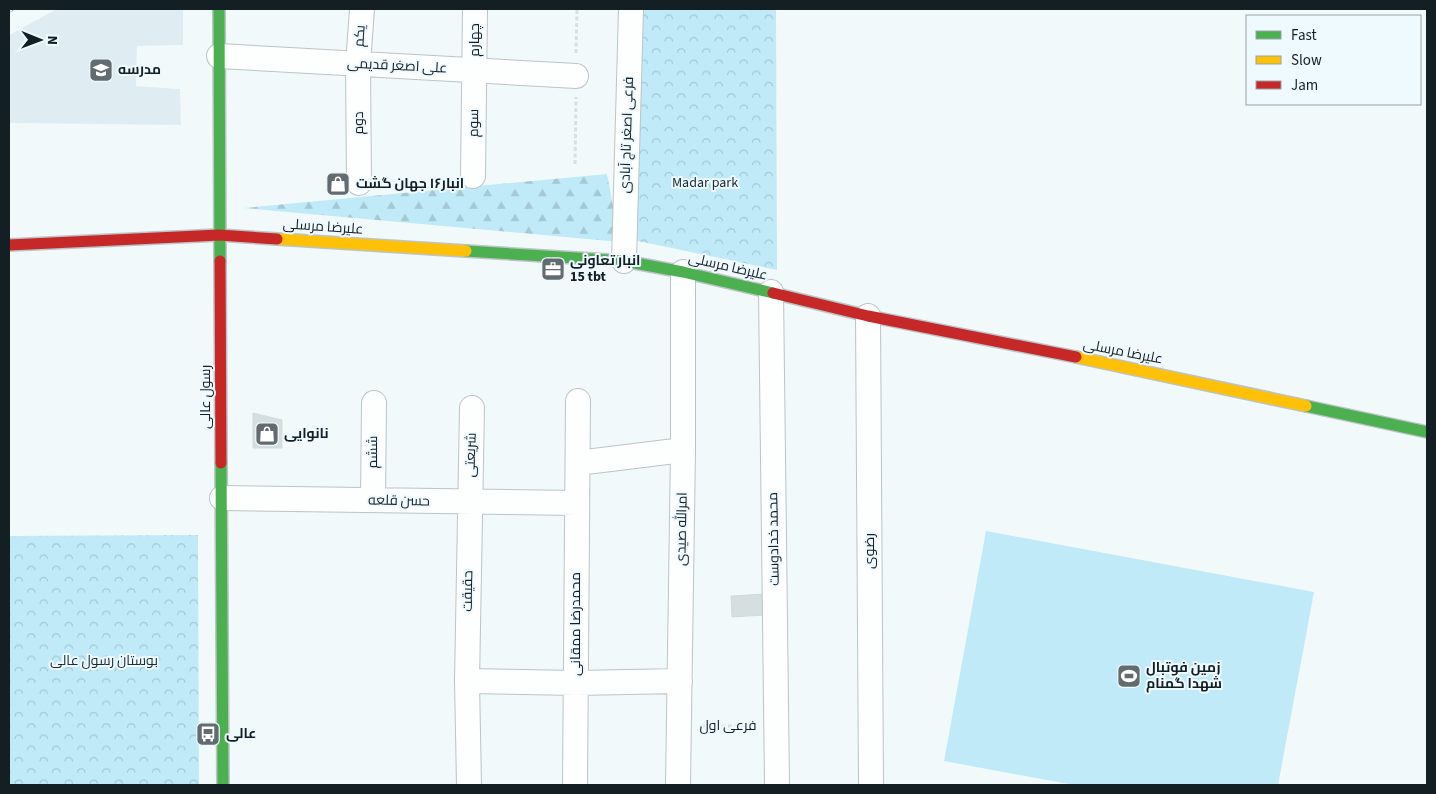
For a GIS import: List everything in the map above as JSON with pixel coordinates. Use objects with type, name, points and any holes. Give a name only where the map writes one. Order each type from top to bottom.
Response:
[{"type":"street","name":"رسول عالی","points":[[219,9],[223,785]]},
{"type":"street","name":"یکم","points":[[358,64],[362,9]]},
{"type":"street","name":"چهارم","points":[[475,9],[475,71]]},
{"type":"street","name":"فرعی اصغر تاج آبادی","points":[[624,261],[631,9]]},
{"type":"street","name":"علی اصغر قدیمی","points":[[219,56],[576,76]]},
{"type":"street","name":"دوم","points":[[358,64],[359,182]]},
{"type":"street","name":"سوم","points":[[473,176],[475,71]]},
{"type":"street","name":"علیرضا مرسلی","points":[[9,245],[219,235],[624,261],[772,292],[868,316],[1157,373],[1427,432]]},
{"type":"street","name":"امرالله صیدی","points":[[678,785],[683,450],[683,272]]},
{"type":"street","name":"محمد خدادوست","points":[[772,292],[777,785]]},
{"type":"street","name":"رضوی","points":[[868,316],[871,785]]},
{"type":"street","points":[[578,401],[578,463],[683,450]]},
{"type":"street","name":"ششم","points":[[373,500],[374,404]]},
{"type":"street","name":"شریعتی","points":[[469,502],[472,408]]},
{"type":"street","name":"محمدرضا ممقانی","points":[[575,785],[578,463]]},
{"type":"street","name":"حسن قلعه","points":[[222,498],[577,503]]},
{"type":"street","name":"حقیقت","points":[[468,785],[469,502]]},
{"type":"street","points":[[467,681],[576,683],[680,681]]},
{"type":"path","name":"فرعی اول","points":[[679,726],[777,726]]},
{"type":"shaded area","name":"مدرسه","points":[[57,9],[183,9],[183,45],[137,46],[136,86],[180,89],[181,125],[9,123],[9,35]]},
{"type":"green space","name":"Madar park","points":[[639,9],[776,9],[777,270],[633,240]]},
{"type":"green space","points":[[607,174],[620,242],[244,208]]},
{"type":"green space","name":"زمین فوتبال شهدا گمنام","points":[[986,531],[1314,592],[1278,785],[1074,785],[944,761]]},
{"type":"green space","name":"بوستان رسول عالی","points":[[198,535],[199,785],[9,785],[9,536]]},
{"type":"building","name":"نانوایی","points":[[253,413],[282,420],[282,448],[253,448]]},
{"type":"building","points":[[764,594],[765,615],[732,617],[731,596]]},
{"type":"traffic: fast","points":[[219,9],[220,261]]},
{"type":"traffic: fast","points":[[466,251],[624,261],[683,272],[773,293]]},
{"type":"traffic: fast","points":[[1306,406],[1427,432]]},
{"type":"traffic: fast","points":[[221,463],[223,785]]},
{"type":"traffic: slow","points":[[277,239],[466,251]]},
{"type":"traffic: slow","points":[[1076,357],[1306,406]]},
{"type":"traffic: jam","points":[[9,245],[219,235],[277,239]]},
{"type":"traffic: jam","points":[[220,261],[221,463]]},
{"type":"traffic: jam","points":[[773,293],[868,316],[1076,357]]},
{"type":"place","name":"مدرسه","points":[[101,70]]},
{"type":"place","name":"انبار۱۶ جهان گشت","points":[[338,184]]},
{"type":"place","name":"انبار تعاونی 15 tbt","points":[[553,269]]},
{"type":"place","name":"نانوایی","points":[[267,434]]},
{"type":"place","name":"زمین فوتبال شهدا گمنام","points":[[1129,676]]},
{"type":"place","name":"عالی","points":[[208,734]]}]
